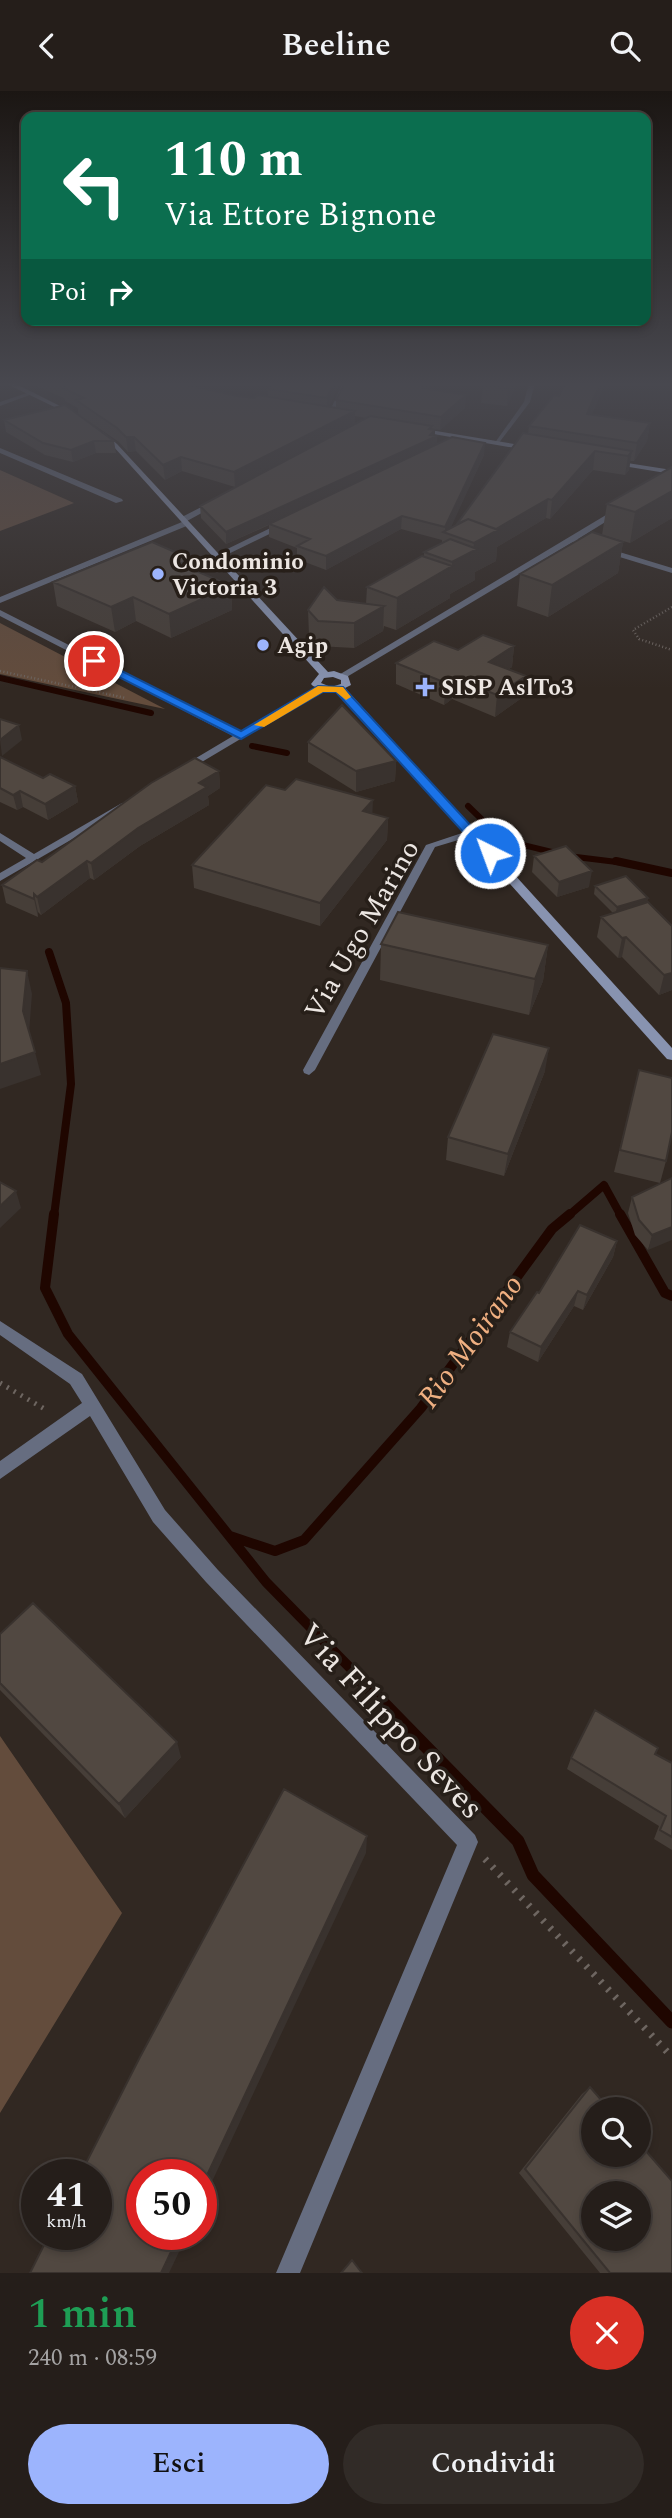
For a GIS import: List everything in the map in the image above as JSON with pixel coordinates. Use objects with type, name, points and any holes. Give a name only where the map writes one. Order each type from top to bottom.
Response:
[{"type":"main road","points":[[152,485],[325,675]]},
{"type":"main road","points":[[325,675],[342,676],[347,683],[340,689],[321,688],[316,681],[325,675]]},
{"type":"main road","points":[[340,689],[672,1056]]},
{"type":"street","points":[[81,485],[119,501]]},
{"type":"street","points":[[0,600],[185,521],[228,496]]},
{"type":"street","points":[[342,676],[629,505]]},
{"type":"street","points":[[218,556],[289,523]]},
{"type":"street","points":[[572,539],[585,543]]},
{"type":"street","points":[[597,547],[672,571]]},
{"type":"street","points":[[0,613],[241,736]]},
{"type":"street","points":[[175,775],[321,688]]},
{"type":"street","points":[[0,878],[128,803]]},
{"type":"street","name":"Via Ugo Marino","points":[[309,1070],[431,845],[471,833]]},
{"type":"street","points":[[0,836],[33,857]]},
{"type":"street","name":"Via Filippo Seves","points":[[0,1327],[76,1379],[159,1515],[212,1576],[468,1842],[288,2273]]},
{"type":"street","points":[[0,1471],[92,1405]]},
{"type":"path","points":[[672,607],[633,631],[639,639],[672,650]]},
{"type":"path","points":[[0,671],[152,704],[165,698]]},
{"type":"path","points":[[0,1383],[67,1423]]},
{"type":"path","points":[[468,1842],[672,2057]]},
{"type":"shaded area","points":[[0,485],[33,485],[74,503],[0,531]]},
{"type":"shaded area","points":[[0,623],[165,709],[0,674]]},
{"type":"shaded area","points":[[0,1736],[122,1913],[0,2113]]},
{"type":"building","points":[[240,485],[330,485],[226,532],[200,506]]},
{"type":"building","points":[[351,485],[465,485],[445,527],[402,516],[326,556],[297,546],[310,539],[269,524]]},
{"type":"building","points":[[485,485],[565,485],[552,500],[548,499],[496,529],[468,519],[457,524]]},
{"type":"building","points":[[641,485],[672,485],[672,491],[635,512],[607,504]]},
{"type":"building","points":[[468,519],[498,530],[474,543],[443,532]]},
{"type":"building","points":[[592,532],[623,542],[552,585],[520,574]]},
{"type":"building","points":[[450,539],[477,549],[452,562],[424,552]]},
{"type":"building","points":[[152,542],[191,559],[180,564],[231,586],[169,614],[133,597],[111,607],[53,582]]},
{"type":"building","points":[[422,556],[452,566],[397,598],[367,587]]},
{"type":"building","points":[[324,587],[337,600],[384,606],[354,623],[318,621],[308,610]]},
{"type":"building","points":[[483,635],[514,646],[489,662],[526,676],[497,695],[454,678],[446,683],[396,663],[434,641],[458,650]]},
{"type":"building","points":[[342,705],[396,761],[356,771],[308,742]]},
{"type":"building","points":[[0,719],[19,725],[0,740]]},
{"type":"building","points":[[0,757],[43,778],[50,774],[75,786],[45,804],[20,791],[13,795],[0,788]]},
{"type":"building","points":[[195,758],[219,771],[199,783],[207,787],[138,828],[91,863],[87,861],[37,897],[34,894],[34,899],[2,885],[37,860],[42,862],[151,783]]},
{"type":"building","points":[[296,779],[373,800],[363,811],[388,818],[320,903],[192,865],[266,785],[285,790]]},
{"type":"building","points":[[566,846],[592,871],[559,882],[534,856]]},
{"type":"building","points":[[626,876],[648,898],[617,907],[595,886]]},
{"type":"building","points":[[648,902],[672,926],[672,973],[664,975],[626,937],[622,938],[601,917]]},
{"type":"building","points":[[398,912],[548,945],[535,979],[381,944]]},
{"type":"building","points":[[0,968],[27,971],[23,1011],[35,1052],[0,1064]]},
{"type":"building","points":[[493,1034],[549,1048],[508,1154],[448,1137]]},
{"type":"building","points":[[639,1070],[672,1078],[672,1132],[666,1161],[620,1150]]},
{"type":"building","points":[[672,1178],[672,1227],[652,1235],[639,1220],[632,1197]]},
{"type":"building","points":[[0,1182],[16,1191],[0,1206]]},
{"type":"building","points":[[580,1225],[617,1241],[587,1295],[578,1291],[541,1347],[510,1332],[537,1292],[539,1293]]},
{"type":"building","points":[[33,1603],[177,1742],[119,1804],[0,1683],[0,1634]]},
{"type":"building","points":[[595,1710],[658,1748],[655,1754],[672,1763],[672,1837],[660,1830],[666,1816],[571,1758]]},
{"type":"building","points":[[284,1789],[367,1836],[215,2159],[126,2159],[126,2250],[172,2250],[161,2273],[30,2273],[42,2250],[112,2250],[112,2159],[88,2159]]},
{"type":"building","points":[[590,2087],[599,2097],[582,2097]]},
{"type":"building","points":[[581,2098],[581,2167],[651,2167],[651,2157],[672,2181],[672,2273],[610,2273],[592,2251],[651,2251],[651,2181],[581,2181],[581,2238],[525,2169]]},
{"type":"building","points":[[352,2260],[362,2273],[341,2273]]},
{"type":"waterway","name":"Rio Moirano","points":[[0,678],[151,713]]},
{"type":"waterway","points":[[252,746],[287,753]]},
{"type":"waterway","points":[[468,806],[503,840],[568,856],[625,863]]},
{"type":"waterway","points":[[616,861],[672,873]]},
{"type":"waterway","points":[[49,952],[66,1003],[71,1084],[54,1216]]},
{"type":"waterway","name":"Rio Moirano","points":[[568,1216],[604,1185],[621,1216]]},
{"type":"waterway","points":[[54,1214],[45,1288],[68,1334],[266,1582],[357,1675]]},
{"type":"waterway","name":"Rio Moirano","points":[[230,1536],[275,1551],[304,1540],[421,1408],[552,1229],[570,1214]]},
{"type":"waterway","name":"Rio Moirano","points":[[620,1214],[665,1293],[672,1296]]},
{"type":"waterway","points":[[355,1674],[518,1841],[533,1875],[672,2022]]},
{"type":"slow traffic","points":[[260,725],[321,688],[340,689],[346,697]]},
{"type":"place","name":"Condominio Victoria 3","points":[[158,574]]},
{"type":"place","name":"Agip","points":[[263,645]]},
{"type":"place","name":"SISP AslTo3","points":[[425,687]]},
{"type":"route","points":[[94,661],[241,736],[321,688],[340,689],[490,853]]}]
